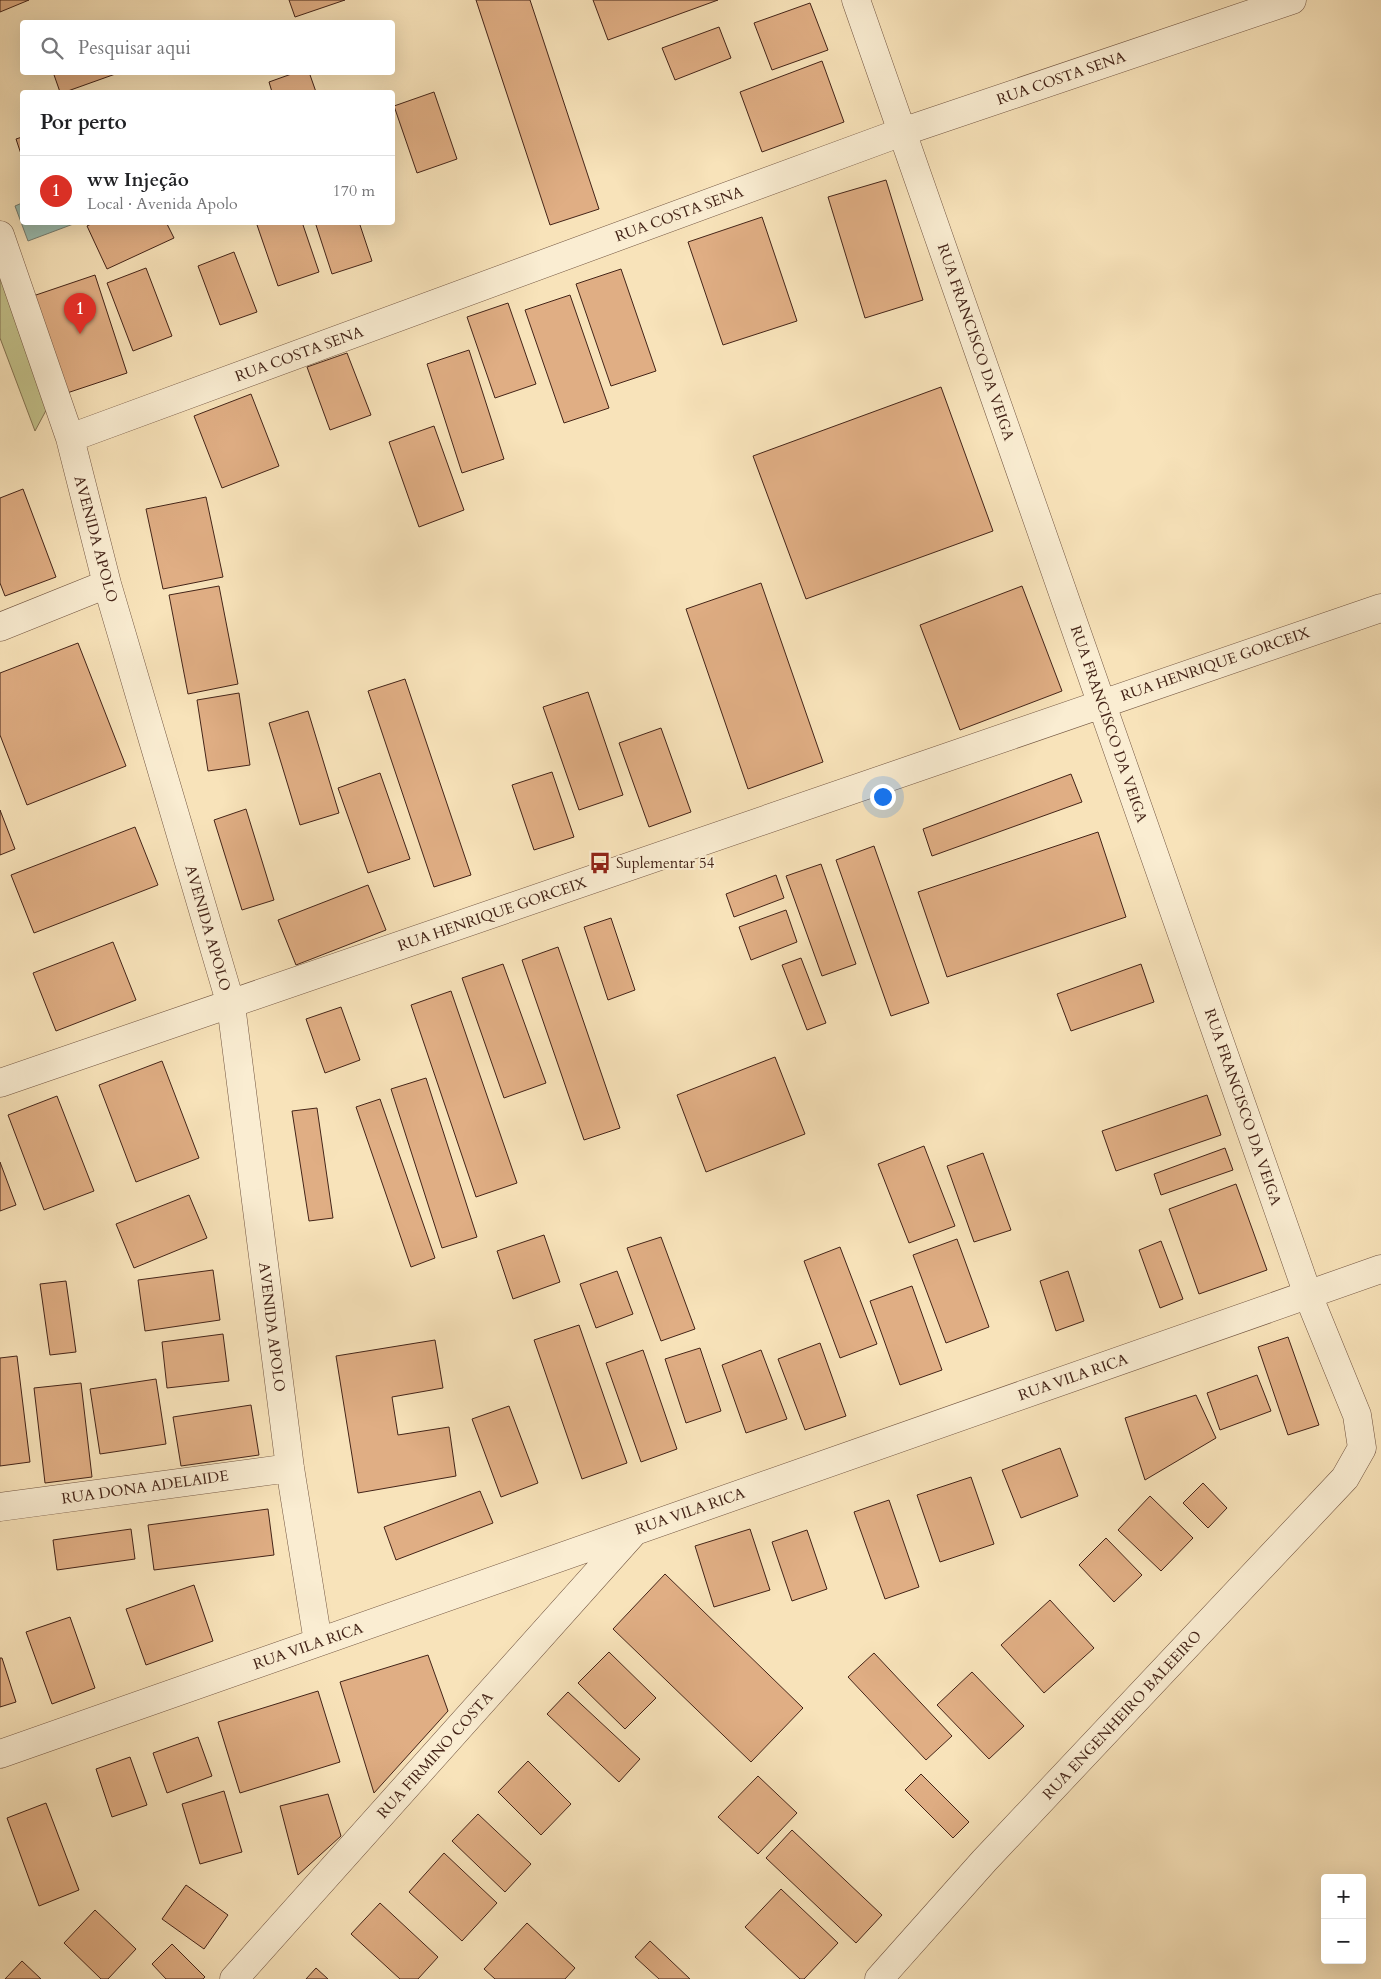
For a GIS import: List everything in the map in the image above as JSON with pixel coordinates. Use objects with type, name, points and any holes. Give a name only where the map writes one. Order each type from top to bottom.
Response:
[{"type":"street","name":"RUA FRANCISCO DA VEIGA","points":[[856,0],[1308,1294],[1357,1415],[1362,1448]]},
{"type":"street","name":"RUA COSTA SENA","points":[[70,438],[902,132],[1292,0]]},
{"type":"street","name":"AVENIDA APOLO","points":[[0,235],[70,438],[106,584],[231,1005],[290,1468],[318,1642]]},
{"type":"street","points":[[0,627],[106,584]]},
{"type":"street","name":"RUA HENRIQUE GORCEIX","points":[[0,1083],[231,1005],[1101,702],[1381,608]]},
{"type":"street","name":"RUA VILA RICA","points":[[0,1754],[1381,1269]]},
{"type":"street","name":"RUA ENGENHEIRO BALEEIRO","points":[[879,1979],[984,1861],[1345,1478],[1362,1448]]},
{"type":"street","name":"RUA DONA ADELAIDE","points":[[0,1507],[290,1468]]},
{"type":"street","name":"RUA FIRMINO COSTA","points":[[234,1979],[636,1530]]},
{"type":"shaded area","points":[[20,204],[20,219],[15,206]]},
{"type":"shaded area","points":[[22,225],[71,225],[28,241]]},
{"type":"shaded area","points":[[0,264],[50,403],[35,431],[0,338]]},
{"type":"building","points":[[0,0],[29,0],[0,12]]},
{"type":"building","points":[[289,0],[345,0],[295,17]]},
{"type":"building","points":[[476,0],[530,0],[599,209],[550,225]]},
{"type":"building","points":[[593,0],[718,0],[608,40]]},
{"type":"building","points":[[810,3],[828,50],[772,70],[754,23]]},
{"type":"building","points":[[719,27],[731,58],[675,80],[662,48]]},
{"type":"building","points":[[822,61],[844,122],[762,152],[740,92]]},
{"type":"building","points":[[54,75],[113,75],[71,90],[59,90]]},
{"type":"building","points":[[289,75],[310,75],[315,90],[271,90],[269,82]]},
{"type":"building","points":[[434,92],[457,159],[417,173],[395,106]]},
{"type":"building","points":[[20,138],[20,151],[16,139]]},
{"type":"building","points":[[886,180],[923,300],[865,318],[828,197]]},
{"type":"building","points":[[762,217],[797,321],[723,345],[688,242]]},
{"type":"building","points":[[168,225],[174,238],[107,269],[87,226]]},
{"type":"building","points":[[257,225],[303,225],[319,272],[278,286]]},
{"type":"building","points":[[316,225],[360,225],[372,261],[332,274]]},
{"type":"building","points":[[234,252],[257,312],[220,325],[198,266]]},
{"type":"building","points":[[146,268],[172,336],[133,351],[107,283]]},
{"type":"building","points":[[621,269],[656,371],[611,386],[576,284]]},
{"type":"building","points":[[95,275],[127,373],[64,394],[33,296]]},
{"type":"building","points":[[570,295],[609,408],[564,423],[525,310]]},
{"type":"building","points":[[508,303],[536,384],[495,398],[467,317]]},
{"type":"building","points":[[469,350],[504,459],[462,473],[427,364]]},
{"type":"building","points":[[347,353],[371,415],[330,430],[307,367]]},
{"type":"building","points":[[941,387],[993,531],[806,599],[753,456]]},
{"type":"building","points":[[251,394],[279,466],[222,488],[194,416]]},
{"type":"building","points":[[434,426],[464,510],[419,527],[389,442]]},
{"type":"building","points":[[23,489],[56,577],[5,596],[0,583],[0,498]]},
{"type":"building","points":[[206,497],[223,577],[163,589],[146,509]]},
{"type":"building","points":[[761,583],[823,762],[748,789],[686,609]]},
{"type":"building","points":[[219,586],[238,684],[188,694],[169,595]]},
{"type":"building","points":[[1022,586],[1062,691],[960,730],[920,625]]},
{"type":"building","points":[[78,643],[126,766],[27,805],[0,735],[0,673]]},
{"type":"building","points":[[405,679],[471,875],[434,887],[368,691]]},
{"type":"building","points":[[588,692],[623,795],[579,810],[543,707]]},
{"type":"building","points":[[239,693],[250,765],[208,771],[197,700]]},
{"type":"building","points":[[308,711],[339,813],[300,825],[269,723]]},
{"type":"building","points":[[661,728],[691,812],[649,827],[619,743]]},
{"type":"building","points":[[552,772],[574,837],[534,850],[512,785]]},
{"type":"building","points":[[380,773],[410,859],[368,873],[338,788]]},
{"type":"building","points":[[1071,774],[1082,802],[932,856],[923,829]]},
{"type":"building","points":[[246,809],[274,900],[242,910],[214,820]]},
{"type":"building","points":[[0,810],[15,849],[0,855]]},
{"type":"building","points":[[135,827],[158,885],[34,933],[11,875]]},
{"type":"building","points":[[1098,832],[1126,917],[947,977],[918,892]]},
{"type":"building","points":[[874,846],[929,1003],[891,1016],[836,860]]},
{"type":"building","points":[[821,864],[856,964],[822,976],[786,876]]},
{"type":"building","points":[[776,875],[784,898],[734,917],[726,894]]},
{"type":"building","points":[[368,885],[386,930],[296,965],[278,920]]},
{"type":"building","points":[[786,910],[797,942],[751,960],[739,927]]},
{"type":"building","points":[[611,918],[635,990],[608,1000],[584,927]]},
{"type":"building","points":[[113,942],[136,1000],[56,1031],[33,973]]},
{"type":"building","points":[[558,947],[620,1128],[584,1140],[522,960]]},
{"type":"building","points":[[801,958],[826,1023],[807,1030],[782,965]]},
{"type":"building","points":[[503,964],[546,1083],[504,1098],[462,978]]},
{"type":"building","points":[[1141,964],[1154,1002],[1071,1031],[1057,994]]},
{"type":"building","points":[[451,991],[517,1183],[476,1197],[411,1005]]},
{"type":"building","points":[[341,1007],[360,1060],[325,1073],[306,1019]]},
{"type":"building","points":[[775,1057],[805,1134],[706,1172],[677,1095]]},
{"type":"building","points":[[162,1061],[199,1158],[136,1182],[99,1085]]},
{"type":"building","points":[[426,1078],[477,1237],[442,1248],[391,1089]]},
{"type":"building","points":[[1207,1095],[1221,1135],[1116,1171],[1102,1131]]},
{"type":"building","points":[[57,1096],[94,1191],[44,1210],[8,1115]]},
{"type":"building","points":[[380,1099],[435,1258],[411,1267],[356,1107]]},
{"type":"building","points":[[317,1108],[333,1218],[309,1221],[292,1111]]},
{"type":"building","points":[[924,1146],[955,1226],[909,1243],[878,1164]]},
{"type":"building","points":[[1225,1148],[1233,1170],[1161,1195],[1154,1174]]},
{"type":"building","points":[[983,1153],[1011,1230],[974,1242],[947,1166]]},
{"type":"building","points":[[0,1162],[16,1205],[0,1211]]},
{"type":"building","points":[[1236,1184],[1267,1270],[1199,1294],[1169,1209]]},
{"type":"building","points":[[189,1195],[207,1238],[134,1268],[116,1224]]},
{"type":"building","points":[[544,1235],[560,1282],[513,1299],[497,1251]]},
{"type":"building","points":[[661,1237],[695,1329],[661,1341],[627,1248]]},
{"type":"building","points":[[957,1239],[989,1327],[946,1343],[913,1255]]},
{"type":"building","points":[[1161,1241],[1183,1299],[1160,1308],[1139,1250]]},
{"type":"building","points":[[840,1247],[877,1344],[840,1358],[804,1261]]},
{"type":"building","points":[[213,1270],[220,1320],[145,1331],[138,1280]]},
{"type":"building","points":[[617,1271],[633,1314],[596,1328],[580,1284]]},
{"type":"building","points":[[1068,1271],[1084,1321],[1056,1331],[1040,1281]]},
{"type":"building","points":[[66,1281],[76,1352],[50,1355],[40,1284]]},
{"type":"building","points":[[912,1286],[942,1370],[900,1385],[870,1301]]},
{"type":"building","points":[[579,1325],[627,1463],[582,1479],[534,1340]]},
{"type":"building","points":[[223,1334],[229,1381],[167,1388],[162,1342]]},
{"type":"building","points":[[1288,1337],[1319,1425],[1288,1435],[1258,1347]]},
{"type":"building","points":[[435,1340],[443,1388],[392,1397],[398,1435],[449,1427],[456,1476],[358,1493],[336,1356]]},
{"type":"building","points":[[820,1343],[846,1416],[805,1430],[778,1359]]},
{"type":"building","points":[[700,1348],[721,1411],[686,1423],[665,1359]]},
{"type":"building","points":[[643,1350],[677,1449],[641,1462],[606,1363]]},
{"type":"building","points":[[761,1350],[787,1419],[746,1433],[722,1365]]},
{"type":"building","points":[[17,1356],[30,1462],[0,1466],[0,1358]]},
{"type":"building","points":[[1257,1375],[1271,1411],[1220,1430],[1207,1393]]},
{"type":"building","points":[[156,1379],[166,1444],[100,1454],[90,1389]]},
{"type":"building","points":[[81,1383],[92,1477],[45,1483],[34,1388]]},
{"type":"building","points":[[1196,1395],[1216,1438],[1145,1480],[1125,1418]]},
{"type":"building","points":[[251,1405],[259,1455],[181,1466],[173,1417]]},
{"type":"building","points":[[509,1406],[538,1483],[501,1497],[472,1419]]},
{"type":"building","points":[[1060,1448],[1078,1496],[1021,1518],[1002,1470]]},
{"type":"building","points":[[971,1477],[994,1544],[940,1562],[917,1495]]},
{"type":"building","points":[[1203,1483],[1227,1508],[1208,1528],[1183,1503]]},
{"type":"building","points":[[480,1491],[493,1523],[396,1560],[384,1527]]},
{"type":"building","points":[[1150,1496],[1193,1538],[1161,1571],[1118,1530]]},
{"type":"building","points":[[889,1500],[919,1587],[885,1599],[854,1512]]},
{"type":"building","points":[[268,1509],[274,1555],[154,1570],[148,1525]]},
{"type":"building","points":[[131,1529],[135,1559],[57,1570],[53,1540]]},
{"type":"building","points":[[750,1529],[770,1590],[714,1607],[695,1546]]},
{"type":"building","points":[[807,1530],[827,1589],[792,1601],[772,1542]]},
{"type":"building","points":[[1106,1538],[1142,1575],[1114,1602],[1079,1565]]},
{"type":"building","points":[[665,1574],[803,1708],[751,1762],[613,1629]]},
{"type":"building","points":[[194,1585],[213,1641],[146,1665],[126,1609]]},
{"type":"building","points":[[1050,1600],[1094,1648],[1044,1693],[1001,1645]]},
{"type":"building","points":[[70,1617],[95,1688],[52,1704],[26,1632]]},
{"type":"building","points":[[609,1652],[656,1698],[625,1729],[578,1683]]},
{"type":"building","points":[[874,1653],[952,1736],[926,1760],[848,1677]]},
{"type":"building","points":[[428,1655],[448,1711],[374,1793],[340,1682]]},
{"type":"building","points":[[0,1658],[2,1658],[16,1702],[0,1707]]},
{"type":"building","points":[[972,1672],[1024,1726],[989,1759],[937,1705]]},
{"type":"building","points":[[318,1691],[340,1762],[240,1793],[218,1722]]},
{"type":"building","points":[[568,1692],[640,1759],[619,1782],[547,1714]]},
{"type":"building","points":[[198,1737],[212,1776],[167,1793],[153,1753]]},
{"type":"building","points":[[130,1757],[147,1805],[112,1817],[96,1769]]},
{"type":"building","points":[[528,1761],[571,1804],[541,1835],[498,1792]]},
{"type":"building","points":[[921,1774],[969,1822],[953,1838],[905,1790]]},
{"type":"building","points":[[758,1776],[797,1813],[758,1854],[718,1817]]},
{"type":"building","points":[[224,1791],[242,1852],[200,1864],[182,1804]]},
{"type":"building","points":[[328,1794],[341,1836],[298,1875],[280,1806]]},
{"type":"building","points":[[46,1803],[79,1890],[39,1906],[7,1818]]},
{"type":"building","points":[[478,1814],[531,1864],[505,1892],[452,1841]]},
{"type":"building","points":[[792,1830],[882,1915],[856,1943],[766,1858]]},
{"type":"building","points":[[444,1853],[497,1903],[462,1941],[409,1892]]},
{"type":"building","points":[[186,1885],[228,1915],[204,1949],[162,1919]]},
{"type":"building","points":[[781,1889],[838,1943],[804,1979],[800,1979],[745,1927]]},
{"type":"building","points":[[380,1903],[438,1957],[418,1979],[400,1979],[351,1934]]},
{"type":"building","points":[[95,1910],[136,1949],[108,1979],[101,1979],[64,1943]]},
{"type":"building","points":[[527,1923],[575,1968],[565,1979],[495,1979],[484,1969]]},
{"type":"building","points":[[650,1941],[690,1979],[659,1979],[635,1957]]},
{"type":"building","points":[[172,1944],[205,1977],[203,1979],[166,1979],[152,1964]]},
{"type":"building","points":[[22,1961],[41,1979],[5,1979]]},
{"type":"building","points":[[316,1968],[328,1979],[306,1979]]},
{"type":"place","name":"ww Injeção","points":[[80,334]]},
{"type":"place","name":"Suplementar 54","points":[[600,863]]}]
